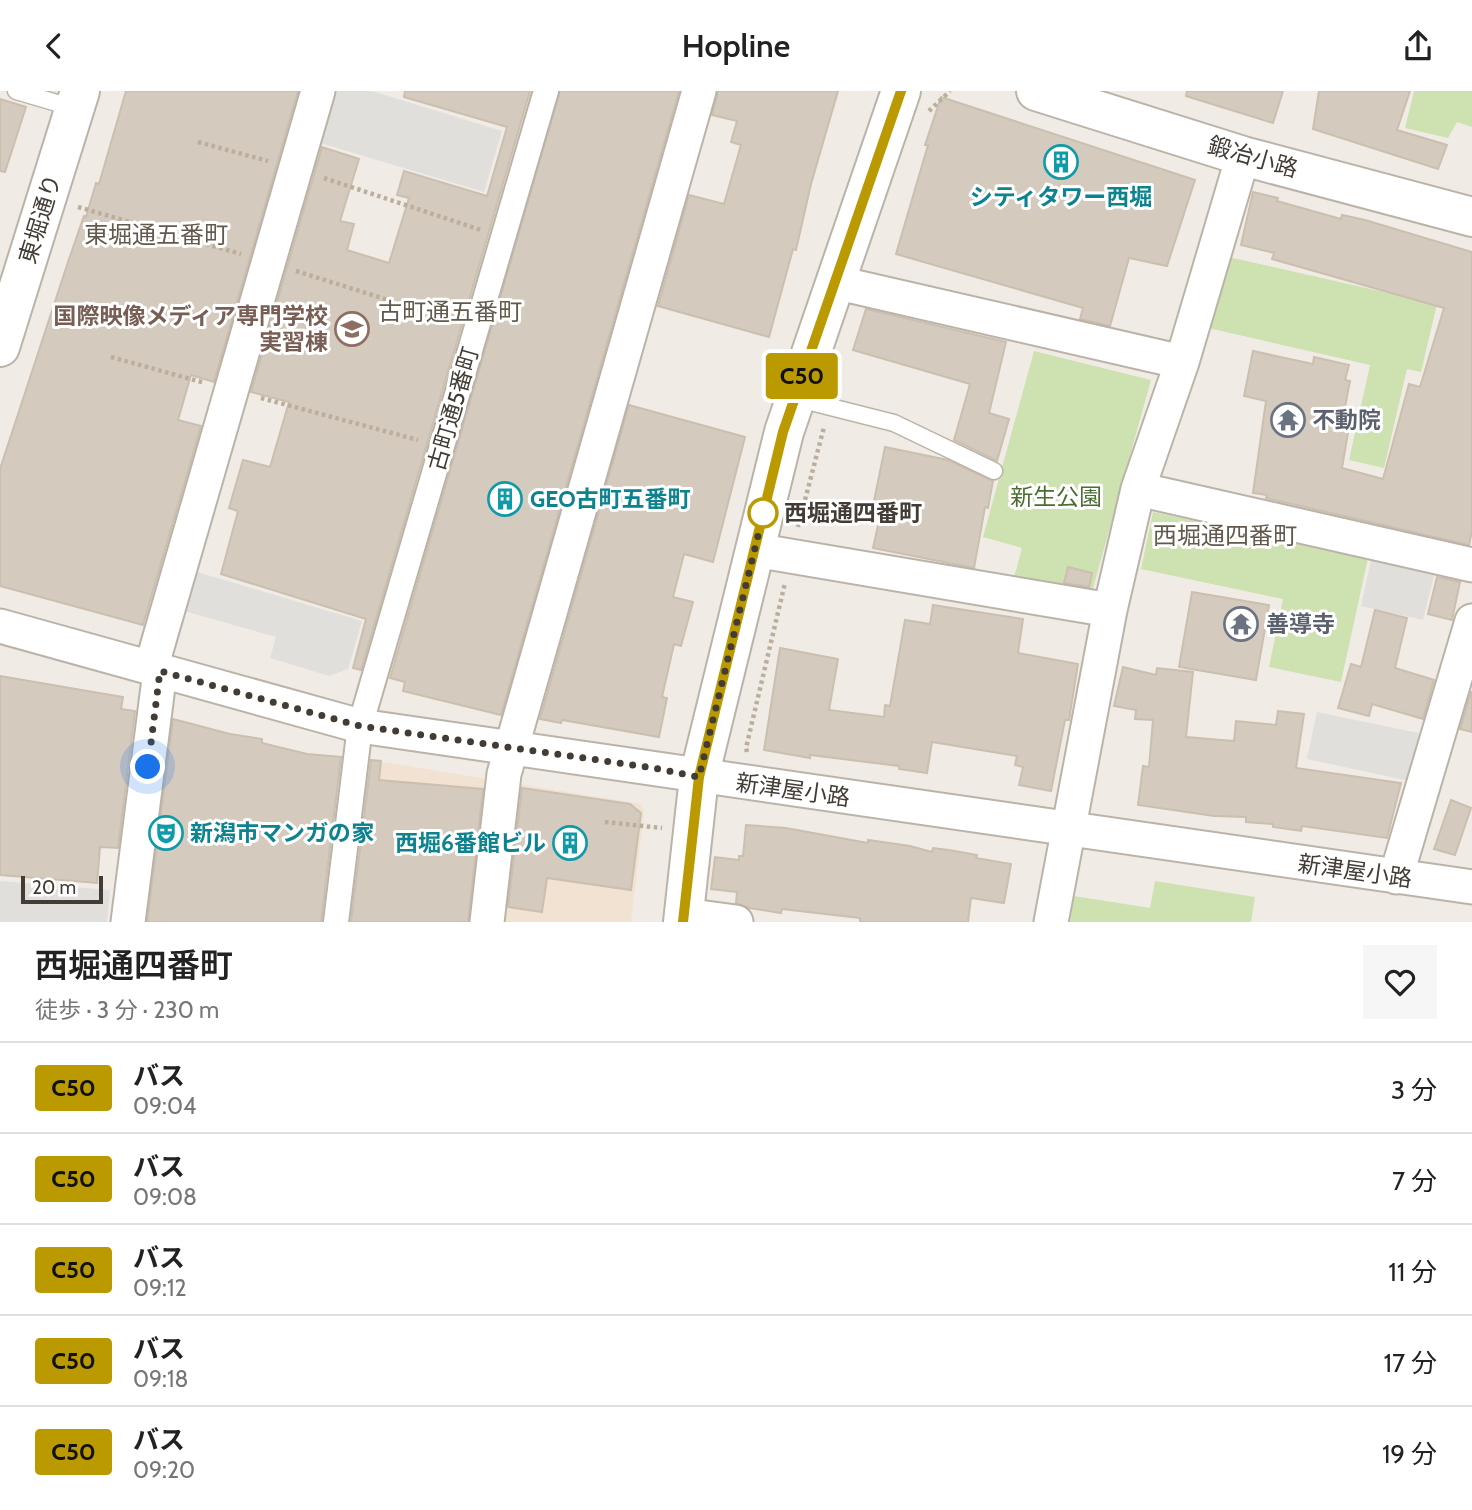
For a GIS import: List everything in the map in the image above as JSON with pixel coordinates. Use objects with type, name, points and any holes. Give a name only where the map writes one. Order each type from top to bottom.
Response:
[{"type":"street","points":[[128,922],[155,669],[280,227],[294,168],[318,91]]},
{"type":"street","name":"古町通5番町","points":[[336,922],[360,726],[546,91]]},
{"type":"street","points":[[487,922],[504,773],[699,91]]},
{"type":"street","points":[[736,922],[684,918],[699,777],[783,432],[901,91]]},
{"type":"street","name":"鍛冶小路","points":[[1036,91],[1243,156],[1472,217]]},
{"type":"street","name":"東堀通り","points":[[0,347],[78,100]]},
{"type":"street","points":[[1051,922],[1110,610],[1138,489],[1182,362],[1243,156]]},
{"type":"street","points":[[834,282],[1182,362]]},
{"type":"street","points":[[1138,489],[1472,565]]},
{"type":"street","points":[[754,550],[1110,610]]},
{"type":"street","points":[[1396,877],[1472,621]]},
{"type":"street","name":"新津屋小路","points":[[0,626],[360,726],[1472,887]]},
{"type":"lane","points":[[16,91],[78,100]]},
{"type":"lane","points":[[795,398],[894,423],[994,471]]},
{"type":"path","points":[[198,142],[294,168],[504,238]]},
{"type":"path","points":[[111,357],[428,443]]},
{"type":"path","points":[[606,822],[674,829]]},
{"type":"shaded area","points":[[337,91],[372,91],[502,131],[484,192],[320,143]]},
{"type":"shaded area","points":[[1371,560],[1434,575],[1423,620],[1361,606]]},
{"type":"shaded area","points":[[184,568],[362,621],[348,669],[329,676],[270,658],[276,637],[173,608]]},
{"type":"shaded area","points":[[1317,712],[1419,733],[1409,781],[1307,759]]},
{"type":"shaded area","points":[[383,762],[641,804],[644,812],[631,922],[356,922],[373,769]]},
{"type":"shaded area","points":[[0,881],[110,890],[107,922],[0,922]]},
{"type":"green space","points":[[1414,91],[1472,91],[1472,127],[1457,122],[1448,138],[1405,128]]},
{"type":"green space","points":[[1224,256],[1437,304],[1421,372],[1407,369],[1384,468],[1349,460],[1370,365],[1208,328]]},
{"type":"green space","name":"新生公園","points":[[1034,351],[1151,380],[1090,599],[1013,581],[1022,548],[983,537]]},
{"type":"green space","points":[[1153,512],[1368,558],[1341,682],[1269,667],[1283,599],[1141,569]]},
{"type":"green space","points":[[1155,881],[1255,897],[1251,922],[1070,922],[1074,896],[1150,908]]},
{"type":"building","points":[[126,91],[298,91],[214,382],[191,375],[178,420],[201,426],[143,625],[0,586],[0,469],[68,262],[96,183],[99,184]]},
{"type":"building","points":[[405,91],[530,91],[361,670],[353,668],[366,619],[221,574],[238,511],[229,508],[243,460],[270,467],[289,402],[251,392],[322,147],[359,159],[340,221],[354,224],[347,250],[389,263],[409,198],[397,195],[404,171],[487,196],[507,127],[404,97]]},
{"type":"building","points":[[560,91],[679,91],[501,715],[403,691],[405,682],[390,678]]},
{"type":"building","points":[[718,91],[838,91],[811,184],[796,250],[793,249],[769,337],[658,306],[689,195],[724,204],[741,145],[731,142],[737,121],[712,115]]},
{"type":"building","points":[[1187,91],[1283,91],[1273,123],[1186,96]]},
{"type":"building","points":[[1319,91],[1410,91],[1397,130],[1447,145],[1438,169],[1313,129]]},
{"type":"building","points":[[941,97],[1195,180],[1167,266],[1129,258],[1110,326],[1080,319],[1083,308],[896,254],[928,145],[925,145]]},
{"type":"building","points":[[0,99],[26,107],[5,172],[0,171]]},
{"type":"building","points":[[1253,192],[1341,219],[1342,215],[1365,220],[1472,252],[1472,531],[1469,545],[1253,493],[1266,401],[1244,396],[1253,351],[1313,364],[1314,357],[1349,365],[1345,380],[1350,381],[1345,407],[1352,409],[1342,468],[1383,479],[1409,384],[1420,387],[1444,308],[1272,259],[1274,253],[1241,245]]},
{"type":"building","points":[[866,309],[1006,342],[989,413],[1009,419],[997,461],[954,440],[970,384],[853,350]]},
{"type":"building","points":[[629,405],[745,437],[713,562],[684,554],[673,597],[693,602],[681,646],[674,644],[662,697],[667,698],[659,737],[562,720],[561,723],[540,719]]},
{"type":"building","points":[[885,447],[948,460],[993,481],[988,508],[985,507],[974,568],[873,548],[883,503],[874,501]]},
{"type":"building","points":[[1068,567],[1092,573],[1089,587],[1064,583]]},
{"type":"building","points":[[1437,577],[1460,582],[1452,620],[1428,614]]},
{"type":"building","points":[[1192,592],[1269,605],[1256,680],[1179,667]]},
{"type":"building","points":[[933,605],[1023,619],[1018,653],[1078,664],[1069,720],[1065,720],[1051,791],[1019,785],[1023,767],[1015,765],[1017,756],[932,742],[927,773],[899,769],[899,766],[810,755],[810,758],[764,750],[780,648],[838,659],[829,710],[884,717],[885,705],[890,706],[905,620],[930,624]]},
{"type":"building","points":[[1375,610],[1407,618],[1395,668],[1434,680],[1423,719],[1372,704],[1369,716],[1338,708],[1351,664],[1361,667]]},
{"type":"building","points":[[1123,667],[1156,675],[1157,668],[1193,672],[1186,737],[1234,741],[1236,721],[1276,725],[1278,711],[1304,714],[1296,768],[1401,783],[1387,838],[1302,826],[1301,831],[1273,827],[1273,824],[1246,822],[1246,817],[1214,816],[1138,805],[1143,766],[1149,767],[1153,720],[1135,719],[1136,710],[1114,706]]},
{"type":"building","points":[[0,676],[123,697],[121,709],[135,711],[118,848],[100,847],[97,883],[0,875]]},
{"type":"building","points":[[1472,692],[1472,732],[1460,729]]},
{"type":"building","points":[[173,719],[230,734],[262,739],[262,743],[307,754],[341,757],[321,922],[147,922]]},
{"type":"building","points":[[371,760],[381,761],[379,780],[483,789],[468,922],[351,922]]},
{"type":"building","name":"西堀6番館ビル","points":[[522,788],[630,804],[641,813],[631,890],[547,878],[542,912],[508,907]]},
{"type":"building","points":[[1451,800],[1471,808],[1455,855],[1434,849]]},
{"type":"building","points":[[746,825],[786,828],[868,843],[868,840],[910,846],[932,852],[933,848],[949,850],[1011,864],[1004,903],[971,898],[968,922],[860,922],[860,918],[782,909],[781,913],[749,908],[736,903],[737,892],[711,889],[715,857],[739,860],[739,856],[743,856]]},
{"type":"bus line","name":"C50","points":[[683,922],[699,777],[783,432],[901,91]]},
{"type":"place","name":"シティタワー西堀","points":[[1061,162]]},
{"type":"place","name":"国際映像メディア専門学校 実習棟","points":[[352,329]]},
{"type":"place","name":"不動院","points":[[1288,420]]},
{"type":"place","name":"GEO古町五番町","points":[[505,499]]},
{"type":"place","name":"西堀通四番町","points":[[763,513]]},
{"type":"place","name":"善導寺","points":[[1241,624]]},
{"type":"place","name":"新潟市マンガの家","points":[[166,833]]},
{"type":"place","name":"西堀6番館ビル","points":[[570,843]]},
{"type":"district","name":"東堀通五番町","points":[[156,234]]},
{"type":"district","name":"古町通五番町","points":[[450,311]]},
{"type":"district","name":"西堀通四番町","points":[[1225,535]]},
{"type":"route","points":[[148,767],[160,671],[360,726],[654,768],[699,777],[766,503],[763,513]]}]
